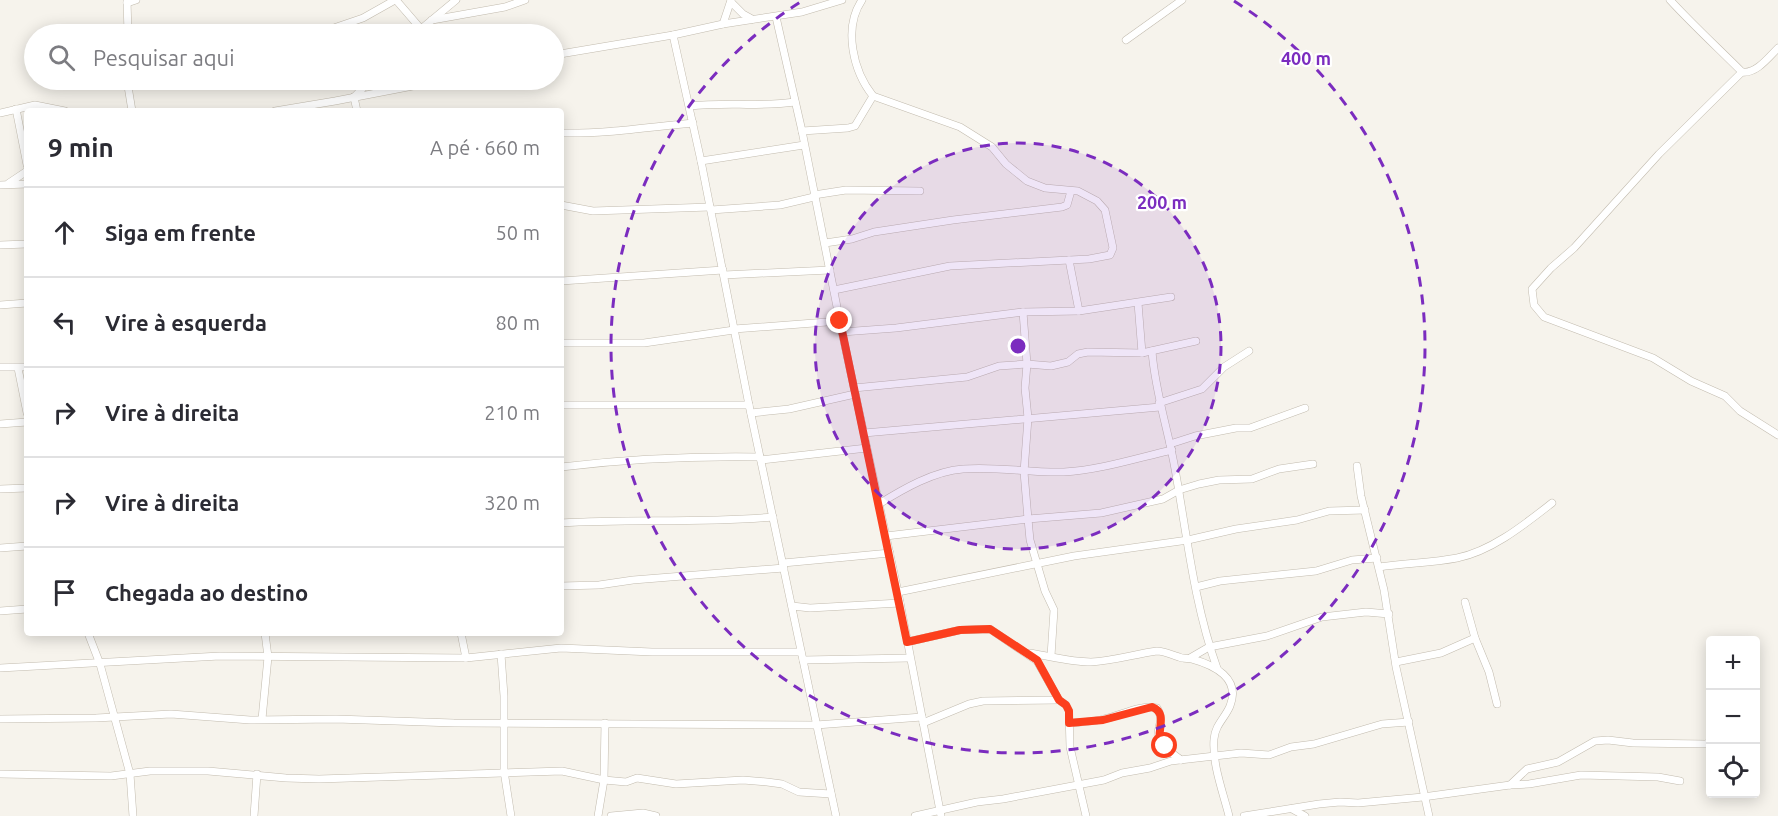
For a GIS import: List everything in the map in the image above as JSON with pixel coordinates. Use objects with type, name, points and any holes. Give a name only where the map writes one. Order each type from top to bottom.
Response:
[{"type":"street","points":[[128,24],[127,1],[136,0]]},
{"type":"street","points":[[345,24],[363,18],[395,0],[412,24]]},
{"type":"street","points":[[427,24],[456,0]]},
{"type":"street","points":[[432,20],[505,7],[525,0]]},
{"type":"street","points":[[564,53],[723,24],[776,17],[842,0]]},
{"type":"street","points":[[834,290],[951,266],[1102,257],[1110,255],[1113,248],[1105,210],[1097,201],[1087,195],[1045,188],[1027,181],[1006,164],[992,147],[960,127],[873,96],[864,85],[854,55],[851,26],[857,7],[862,0]]},
{"type":"street","points":[[1126,40],[1182,0]]},
{"type":"street","points":[[1670,0],[1742,72],[1748,73],[1755,70],[1778,48]]},
{"type":"street","points":[[723,24],[731,1],[743,14],[753,20]]},
{"type":"street","points":[[776,17],[890,553],[940,814]]},
{"type":"street","points":[[673,35],[690,106],[750,409],[836,816]]},
{"type":"street","points":[[1742,72],[1659,154],[1574,248],[1532,289],[1534,305],[1544,317],[1653,358],[1692,381],[1725,396],[1740,411],[1778,435]]},
{"type":"street","points":[[129,90],[132,108]]},
{"type":"street","points":[[354,97],[361,90]]},
{"type":"street","points":[[292,108],[391,90]]},
{"type":"street","points":[[802,131],[848,129],[855,126],[873,96]]},
{"type":"street","points":[[354,97],[356,108]]},
{"type":"street","points":[[690,106],[730,103],[773,105],[795,102]]},
{"type":"street","points":[[0,113],[35,105],[50,108]]},
{"type":"street","points":[[16,109],[24,150]]},
{"type":"street","points":[[564,133],[621,132],[658,125],[693,123]]},
{"type":"street","points":[[701,161],[804,145]]},
{"type":"street","points":[[3,185],[24,173]]},
{"type":"street","points":[[3,185],[24,184]]},
{"type":"street","points":[[564,206],[593,211],[710,209],[780,205],[846,190],[920,191]]},
{"type":"street","points":[[825,243],[852,239],[874,232],[953,220],[1062,207],[1067,205],[1071,191]]},
{"type":"street","points":[[0,245],[24,244]]},
{"type":"street","points":[[1069,260],[1079,311]]},
{"type":"street","points":[[564,281],[830,270]]},
{"type":"street","points":[[842,332],[896,328],[1023,312],[1079,311],[1171,297]]},
{"type":"street","points":[[0,305],[24,303]]},
{"type":"street","points":[[1138,303],[1142,353]]},
{"type":"street","points":[[1023,312],[1027,364],[1025,399],[1028,418],[1024,472],[1030,540],[1045,591],[1054,610],[1052,656]]},
{"type":"street","points":[[564,343],[644,343],[734,330],[840,321]]},
{"type":"street","points":[[564,405],[789,409],[855,391],[967,377],[999,366],[1027,364],[1051,366],[1068,362],[1078,354],[1088,352],[1142,353],[1196,341]]},
{"type":"street","points":[[1152,351],[1154,381],[1171,447],[1209,647],[1217,668],[1229,680],[1233,693],[1230,706],[1216,728],[1214,739],[1215,756],[1229,816]]},
{"type":"street","points":[[864,433],[1160,405],[1202,389],[1224,367],[1249,351]]},
{"type":"street","points":[[0,367],[24,367]]},
{"type":"street","points":[[18,368],[24,397]]},
{"type":"street","points":[[879,504],[920,482],[960,469],[1066,472],[1109,465],[1171,447],[1195,436],[1236,428],[1250,428],[1305,408]]},
{"type":"street","points":[[0,424],[24,422]]},
{"type":"street","points":[[564,467],[650,459],[722,456],[761,459],[867,447]]},
{"type":"street","points":[[886,536],[1101,513],[1163,499],[1199,483],[1252,479],[1279,469],[1313,464]]},
{"type":"street","points":[[1357,466],[1429,816]]},
{"type":"street","points":[[0,489],[24,488]]},
{"type":"street","points":[[1379,567],[1458,558],[1511,533],[1552,502]]},
{"type":"street","points":[[898,592],[1038,562],[1188,540],[1329,511],[1365,510]]},
{"type":"street","points":[[564,523],[622,520],[733,520],[773,517]]},
{"type":"street","points":[[0,548],[24,546]]},
{"type":"street","points":[[564,586],[599,585],[890,553]]},
{"type":"street","points":[[1196,587],[1220,581],[1316,571],[1352,560],[1377,558]]},
{"type":"street","points":[[1465,602],[1475,638],[1489,672],[1497,704]]},
{"type":"street","points":[[792,606],[810,608],[900,603]]},
{"type":"street","points":[[0,611],[24,609]]},
{"type":"street","points":[[1190,658],[1209,647],[1267,636],[1322,617],[1366,612],[1389,614]]},
{"type":"street","points":[[907,642],[960,630],[990,629],[1003,636],[1016,648],[1029,653],[1073,661],[1091,662],[1164,651],[1217,668]]},
{"type":"street","points":[[89,636],[100,664],[130,774],[133,816]]},
{"type":"street","points":[[262,719],[268,657],[265,636]]},
{"type":"street","points":[[462,636],[466,658]]},
{"type":"street","points":[[1396,662],[1440,652],[1475,638]]},
{"type":"street","points":[[0,668],[220,656],[466,658],[561,648],[802,656],[842,660],[910,658]]},
{"type":"street","points":[[1029,653],[1037,660],[1059,700],[1066,705],[1069,711],[1070,747],[1086,816]]},
{"type":"street","points":[[501,654],[504,696],[504,771],[511,816]]},
{"type":"street","points":[[0,719],[171,714],[262,719],[454,723],[816,725],[922,720],[983,701],[1059,700]]},
{"type":"street","points":[[1069,723],[1103,720],[1139,709],[1157,708],[1162,719],[1158,735],[1160,742],[1181,760]]},
{"type":"street","points":[[915,816],[940,814],[977,802],[1104,780],[1122,773],[1181,760],[1241,753],[1269,755],[1291,747],[1314,744],[1382,724],[1409,722]]},
{"type":"street","points":[[598,816],[604,780],[605,723]]},
{"type":"street","points":[[1510,785],[1527,769],[1558,762],[1596,741],[1706,744]]},
{"type":"street","points":[[0,774],[111,776],[180,770],[319,779],[504,771],[562,771],[626,782],[642,778],[652,782],[676,784],[751,781],[782,784],[807,793],[831,794]]},
{"type":"street","points":[[254,816],[257,774]]},
{"type":"street","points":[[1244,816],[1340,802],[1358,803],[1424,797],[1581,775],[1658,777],[1680,781]]},
{"type":"street","points":[[1292,809],[1305,816]]},
{"type":"street","points":[[611,816],[643,813],[656,816]]},
{"type":"route","points":[[840,321],[907,642],[960,630],[990,629],[1037,660],[1059,700],[1066,705],[1069,711],[1069,723],[1103,720],[1139,709],[1157,708],[1162,719],[1158,735],[1160,742],[1165,746]]}]
